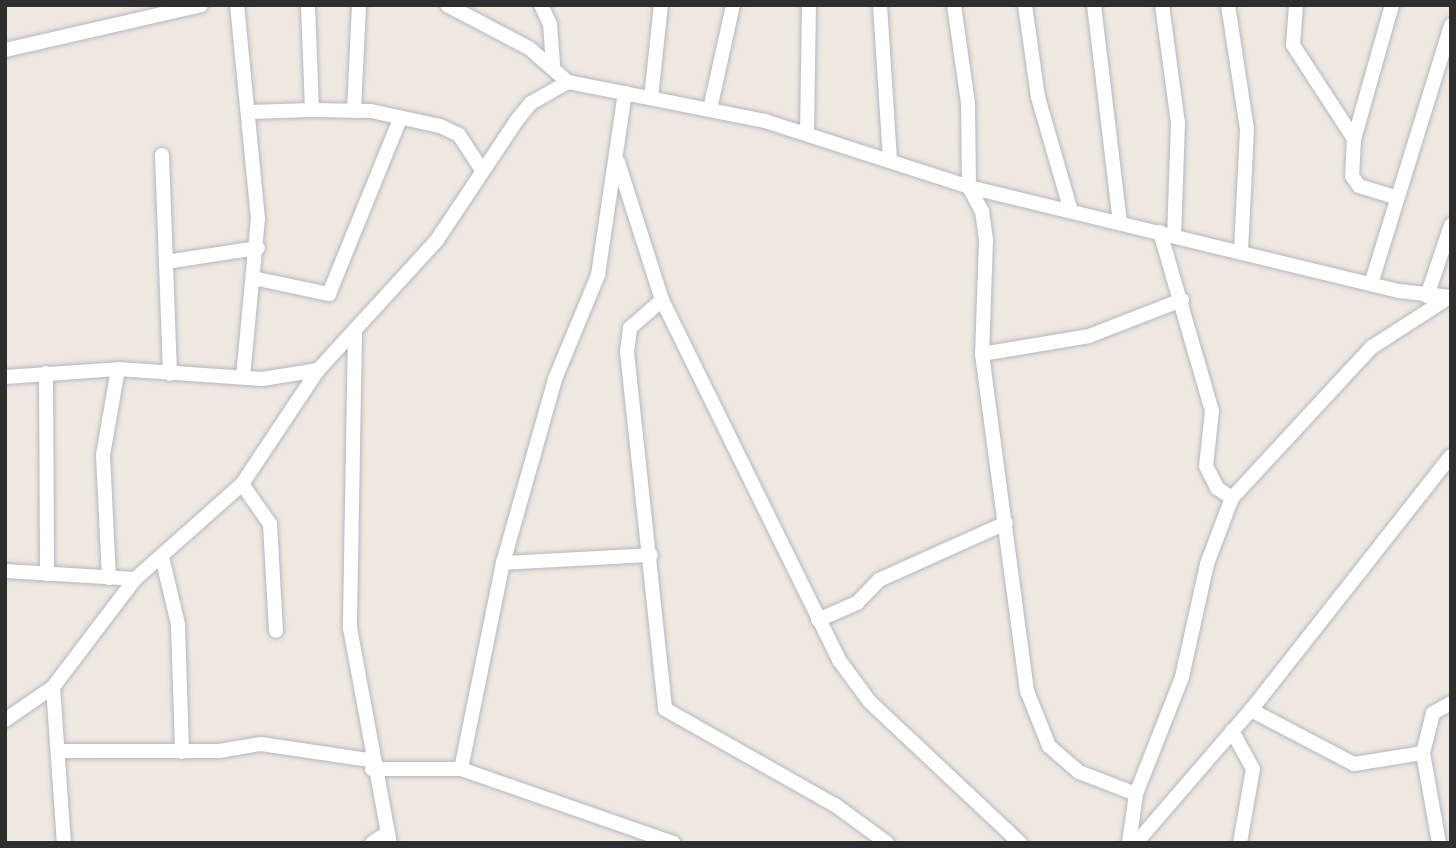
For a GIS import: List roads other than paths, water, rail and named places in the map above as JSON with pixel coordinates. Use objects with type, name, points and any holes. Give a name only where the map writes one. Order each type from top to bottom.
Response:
[{"type":"street","points":[[5,50],[201,5]]},
{"type":"street","points":[[237,5],[248,112],[257,248],[243,377]]},
{"type":"street","points":[[308,5],[312,110]]},
{"type":"street","points":[[354,111],[359,5]]},
{"type":"street","points":[[447,5],[553,64],[568,82],[710,109],[807,133],[969,187],[1241,250],[1371,284],[1427,296],[1450,297]]},
{"type":"street","points":[[541,5],[550,23],[553,64]]},
{"type":"street","points":[[651,98],[661,5]]},
{"type":"street","points":[[710,109],[733,5]]},
{"type":"street","points":[[807,133],[809,5]]},
{"type":"street","points":[[880,5],[890,159]]},
{"type":"street","points":[[954,5],[968,103],[969,187],[985,228],[982,354],[1006,523],[1020,660],[1037,726],[1079,772],[1136,794]]},
{"type":"street","points":[[1026,5],[1038,97],[1071,211]]},
{"type":"street","points":[[1094,5],[1120,223]]},
{"type":"street","points":[[1162,5],[1178,123],[1167,234],[1212,411],[1206,466],[1217,488],[1232,498]]},
{"type":"street","points":[[1228,5],[1247,129],[1241,250]]},
{"type":"street","points":[[1296,5],[1293,45],[1354,139]]},
{"type":"street","points":[[1392,5],[1354,139],[1354,182],[1396,197]]},
{"type":"street","points":[[1371,284],[1451,25]]},
{"type":"street","points":[[5,720],[52,687],[135,579],[243,484],[318,370],[355,333],[437,240],[482,170],[531,103],[568,82]]},
{"type":"street","points":[[461,769],[503,563],[560,362],[598,275],[618,162],[625,93]]},
{"type":"street","points":[[248,112],[354,111],[452,130],[482,170]]},
{"type":"street","points":[[253,278],[329,294],[400,119]]},
{"type":"street","points":[[162,155],[170,374]]},
{"type":"street","points":[[618,162],[662,300],[818,620],[870,702],[1020,843]]},
{"type":"street","points":[[1427,296],[1451,225]]},
{"type":"street","points":[[166,262],[257,248]]},
{"type":"street","points":[[1129,843],[1136,794],[1182,677],[1207,564],[1232,498],[1372,347],[1450,297]]},
{"type":"street","points":[[662,300],[638,317],[628,352],[651,555],[664,709],[835,806],[887,843]]},
{"type":"street","points":[[982,354],[1089,336],[1182,300]]},
{"type":"street","points":[[355,333],[347,566],[371,765],[388,838],[372,843]]},
{"type":"street","points":[[5,377],[118,369],[243,377],[318,370]]},
{"type":"street","points":[[109,578],[103,455],[118,369]]},
{"type":"street","points":[[46,373],[47,574]]},
{"type":"street","points":[[1136,843],[1251,710],[1451,456]]},
{"type":"street","points":[[243,484],[270,524],[276,631]]},
{"type":"street","points":[[818,620],[857,603],[878,580],[1006,523]]},
{"type":"street","points":[[503,563],[651,555]]},
{"type":"street","points":[[162,557],[178,624],[181,752]]},
{"type":"street","points":[[5,571],[135,579]]},
{"type":"street","points":[[52,687],[64,843]]},
{"type":"street","points":[[1439,843],[1423,753],[1433,713],[1451,703]]},
{"type":"street","points":[[1251,710],[1354,764],[1423,753]]},
{"type":"street","points":[[1232,731],[1253,769],[1240,843]]},
{"type":"street","points":[[59,751],[181,752],[261,744],[371,765],[461,769],[674,843]]}]
